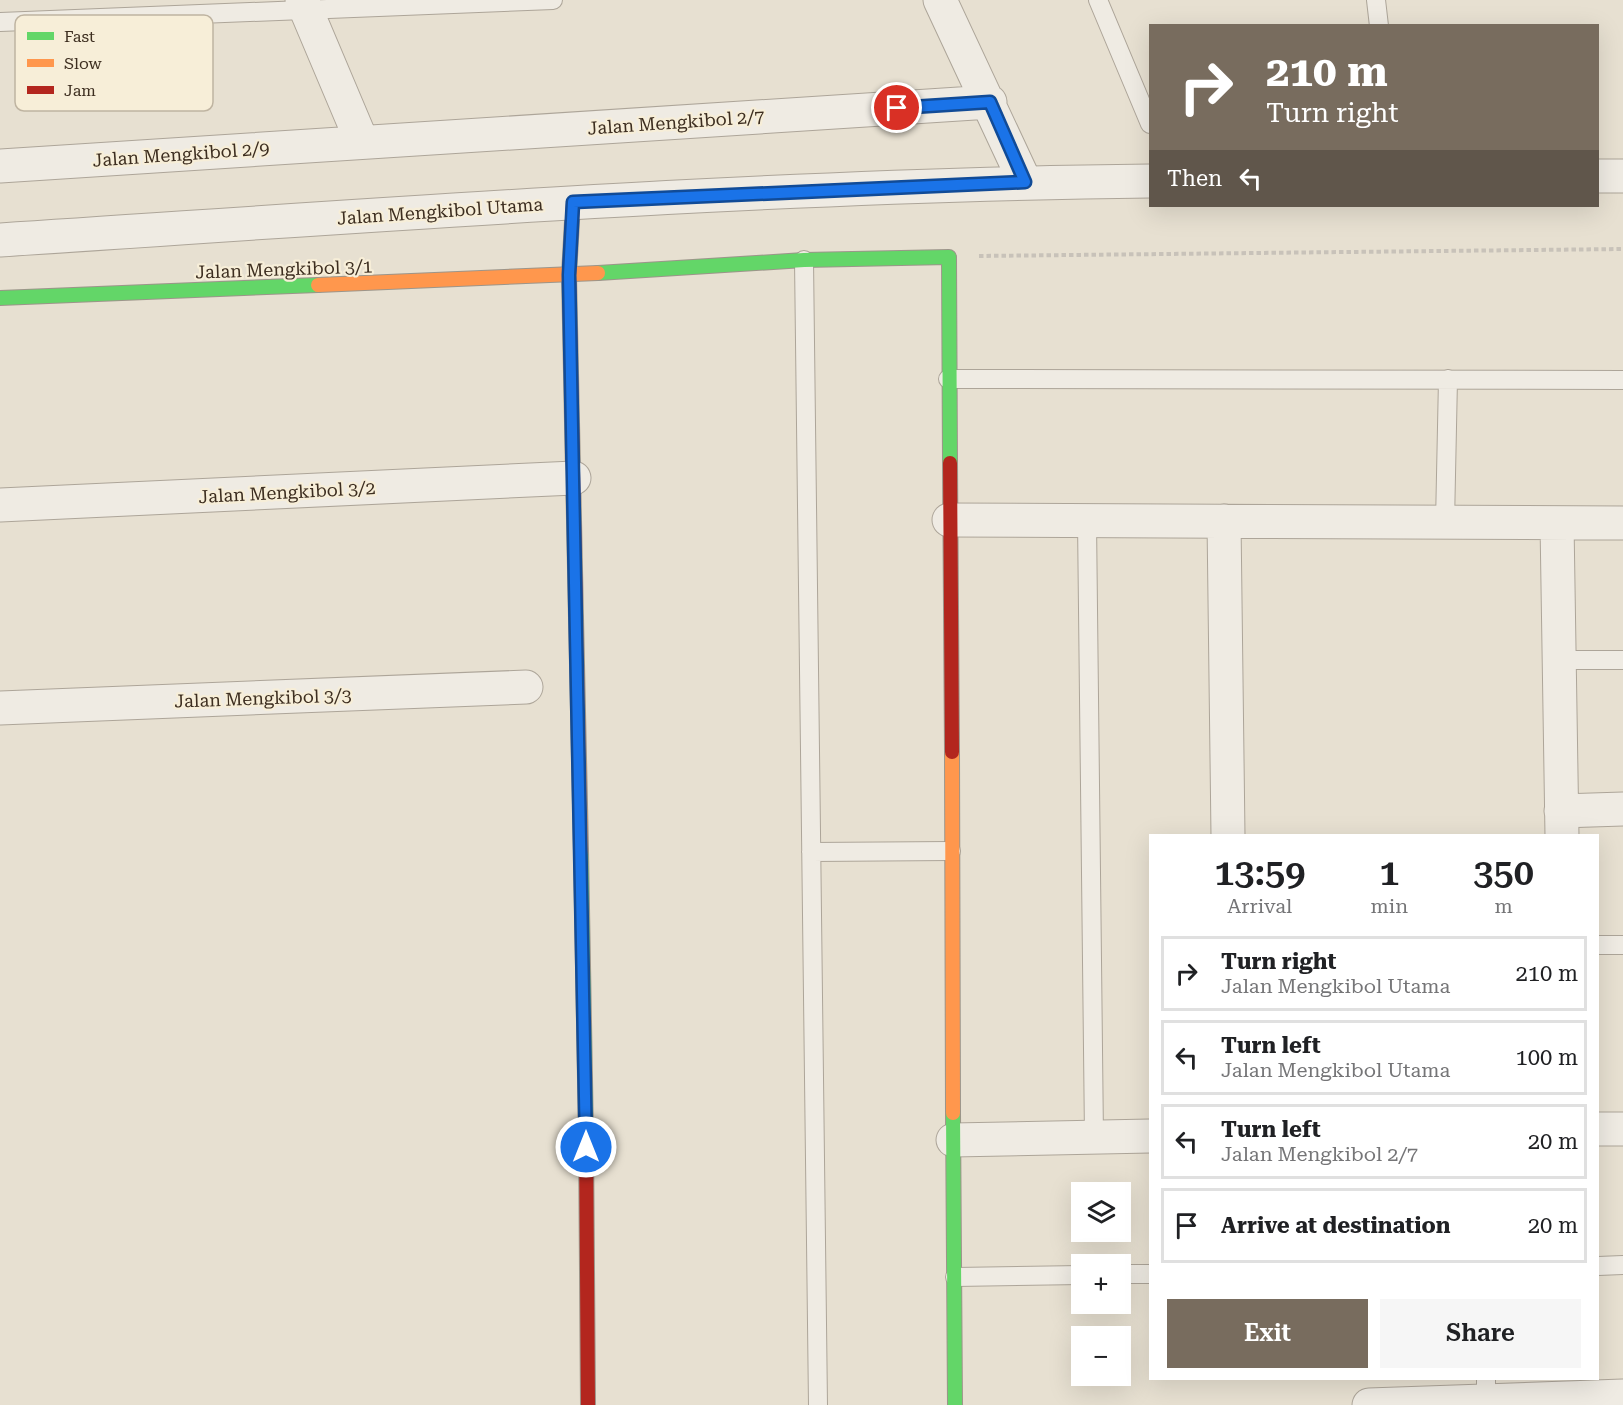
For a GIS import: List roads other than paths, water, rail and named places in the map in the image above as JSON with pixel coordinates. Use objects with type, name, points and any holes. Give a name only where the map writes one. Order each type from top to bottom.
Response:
[{"type":"street","points":[[940,0],[990,102],[1025,182]]},
{"type":"street","points":[[304,5],[362,142]]},
{"type":"street","name":"Jalan Mengkibol 2/7","points":[[362,142],[990,102]]},
{"type":"street","name":"Jalan Mengkibol 2/9","points":[[0,166],[362,142]]},
{"type":"street","points":[[1599,176],[1623,176]]},
{"type":"street","name":"Jalan Mengkibol Utama","points":[[0,240],[573,202],[1025,182],[1149,181]]},
{"type":"street","points":[[573,202],[569,275],[585,1030],[588,1405]]},
{"type":"street","name":"Jalan Mengkibol 3/1","points":[[0,298],[569,275],[804,260],[949,256],[948,379]]},
{"type":"street","points":[[948,379],[956,1405]]},
{"type":"street","name":"Jalan Mengkibol 3/2","points":[[0,505],[574,478]]},
{"type":"street","points":[[949,520],[1623,523]]},
{"type":"street","points":[[1224,521],[1228,834]]},
{"type":"street","points":[[1557,523],[1562,823],[1623,809]]},
{"type":"street","name":"Jalan Mengkibol 3/3","points":[[0,708],[526,687]]},
{"type":"street","points":[[1599,1129],[1623,1129]]},
{"type":"street","points":[[953,1140],[1149,1136]]},
{"type":"street","points":[[1369,1405],[1486,1390],[1519,1402],[1623,1396]]},
{"type":"lane","points":[[125,15],[304,5],[553,0]]},
{"type":"lane","points":[[1098,0],[1149,122]]},
{"type":"lane","points":[[1376,0],[1379,24]]},
{"type":"lane","points":[[0,22],[15,21]]},
{"type":"lane","points":[[804,260],[818,1405]]},
{"type":"lane","points":[[948,379],[1623,380]]},
{"type":"lane","points":[[1445,523],[1448,379]]},
{"type":"lane","points":[[1087,521],[1094,1137]]},
{"type":"lane","points":[[1559,660],[1623,660]]},
{"type":"lane","points":[[811,852],[951,851]]},
{"type":"lane","points":[[1599,945],[1623,945]]},
{"type":"lane","points":[[1599,1266],[1623,1265]]},
{"type":"lane","points":[[1131,1274],[1149,1274]]},
{"type":"lane","points":[[955,1277],[1071,1275]]}]
